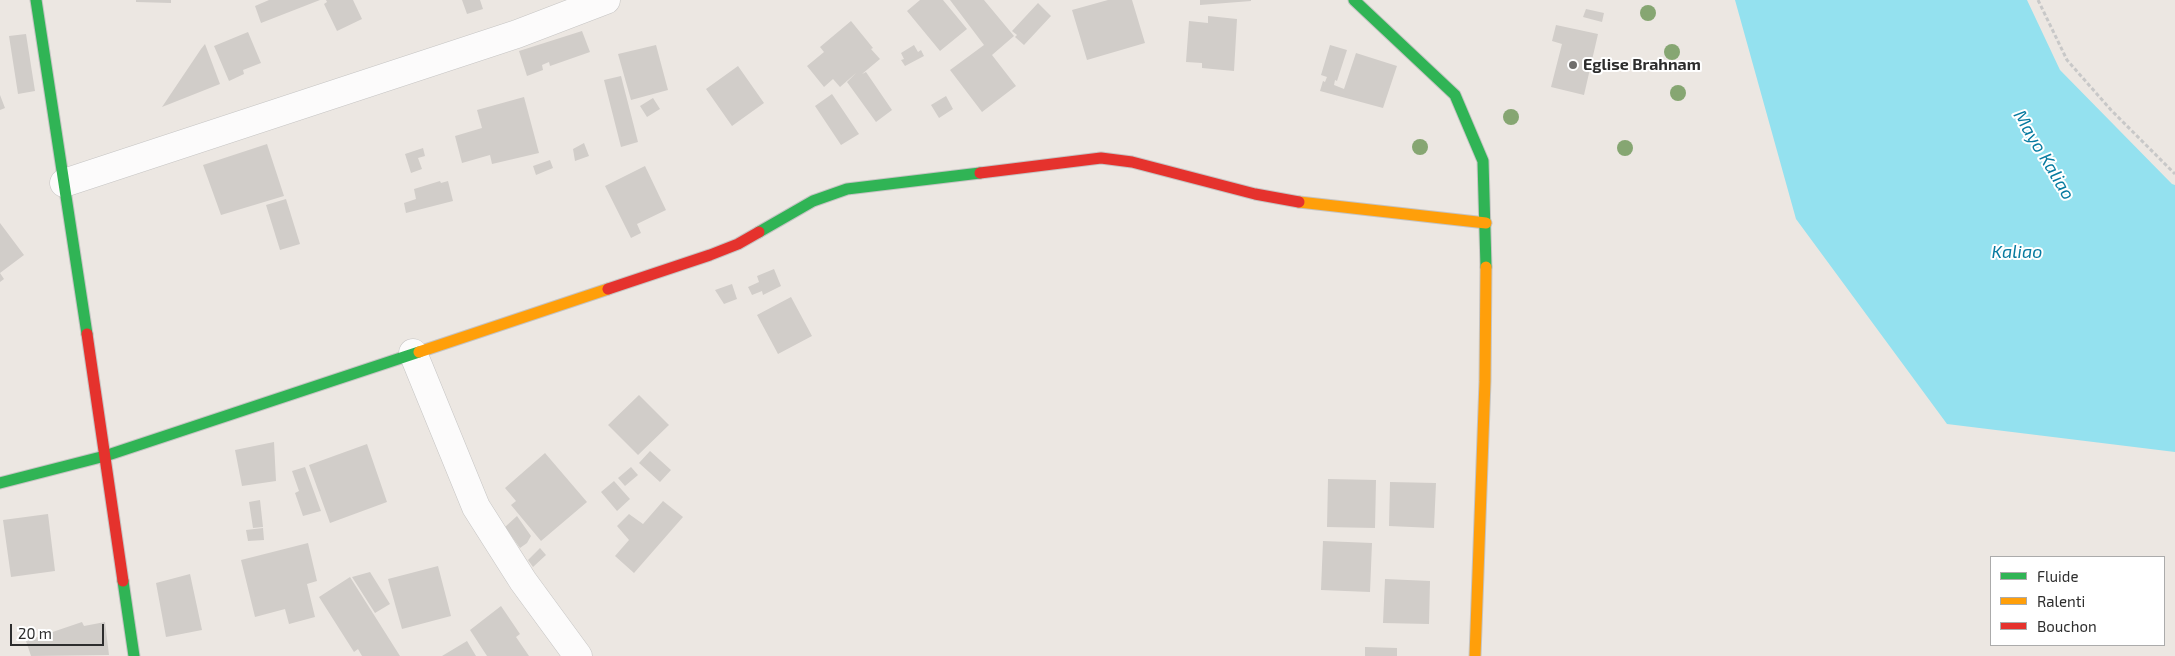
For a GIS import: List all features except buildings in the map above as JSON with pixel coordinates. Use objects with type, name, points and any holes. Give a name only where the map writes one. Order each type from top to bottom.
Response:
[{"type":"street","points":[[36,0],[134,656]]},
{"type":"street","points":[[64,183],[517,34],[606,0]]},
{"type":"street","points":[[1354,0],[1455,95],[1483,161],[1486,223],[1485,381],[1475,656]]},
{"type":"street","points":[[0,483],[105,456],[738,244],[814,201],[847,189],[1101,158],[1132,162],[1255,194],[1305,202],[1486,223]]},
{"type":"street","points":[[413,353],[476,506],[524,581],[578,656]]},
{"type":"path","points":[[2038,0],[2067,60],[2111,110],[2175,174]]},
{"type":"water","name":"Kaliao","points":[[1735,0],[2027,0],[2060,70],[2175,185],[2175,452],[1947,424],[1796,219]]},
{"type":"traffic: fast","points":[[36,0],[87,334]]},
{"type":"traffic: fast","points":[[1354,0],[1455,95],[1483,161],[1486,267]]},
{"type":"traffic: fast","points":[[759,232],[813,201],[847,189],[980,173]]},
{"type":"traffic: fast","points":[[0,483],[105,456],[419,352]]},
{"type":"traffic: fast","points":[[123,581],[134,656]]},
{"type":"traffic: slow","points":[[1299,202],[1486,223]]},
{"type":"traffic: slow","points":[[1475,656],[1485,381],[1486,267]]},
{"type":"traffic: slow","points":[[419,352],[608,289]]},
{"type":"traffic: jam","points":[[980,173],[1101,158],[1132,162],[1255,194],[1299,202]]},
{"type":"traffic: jam","points":[[608,289],[710,255],[738,244],[759,232]]},
{"type":"traffic: jam","points":[[87,334],[123,581]]},
{"type":"place","name":"Eglise Brahnam","points":[[1573,65]]},
{"type":"water label","name":"Mayo Kaliao","points":[[2044,155]]}]
